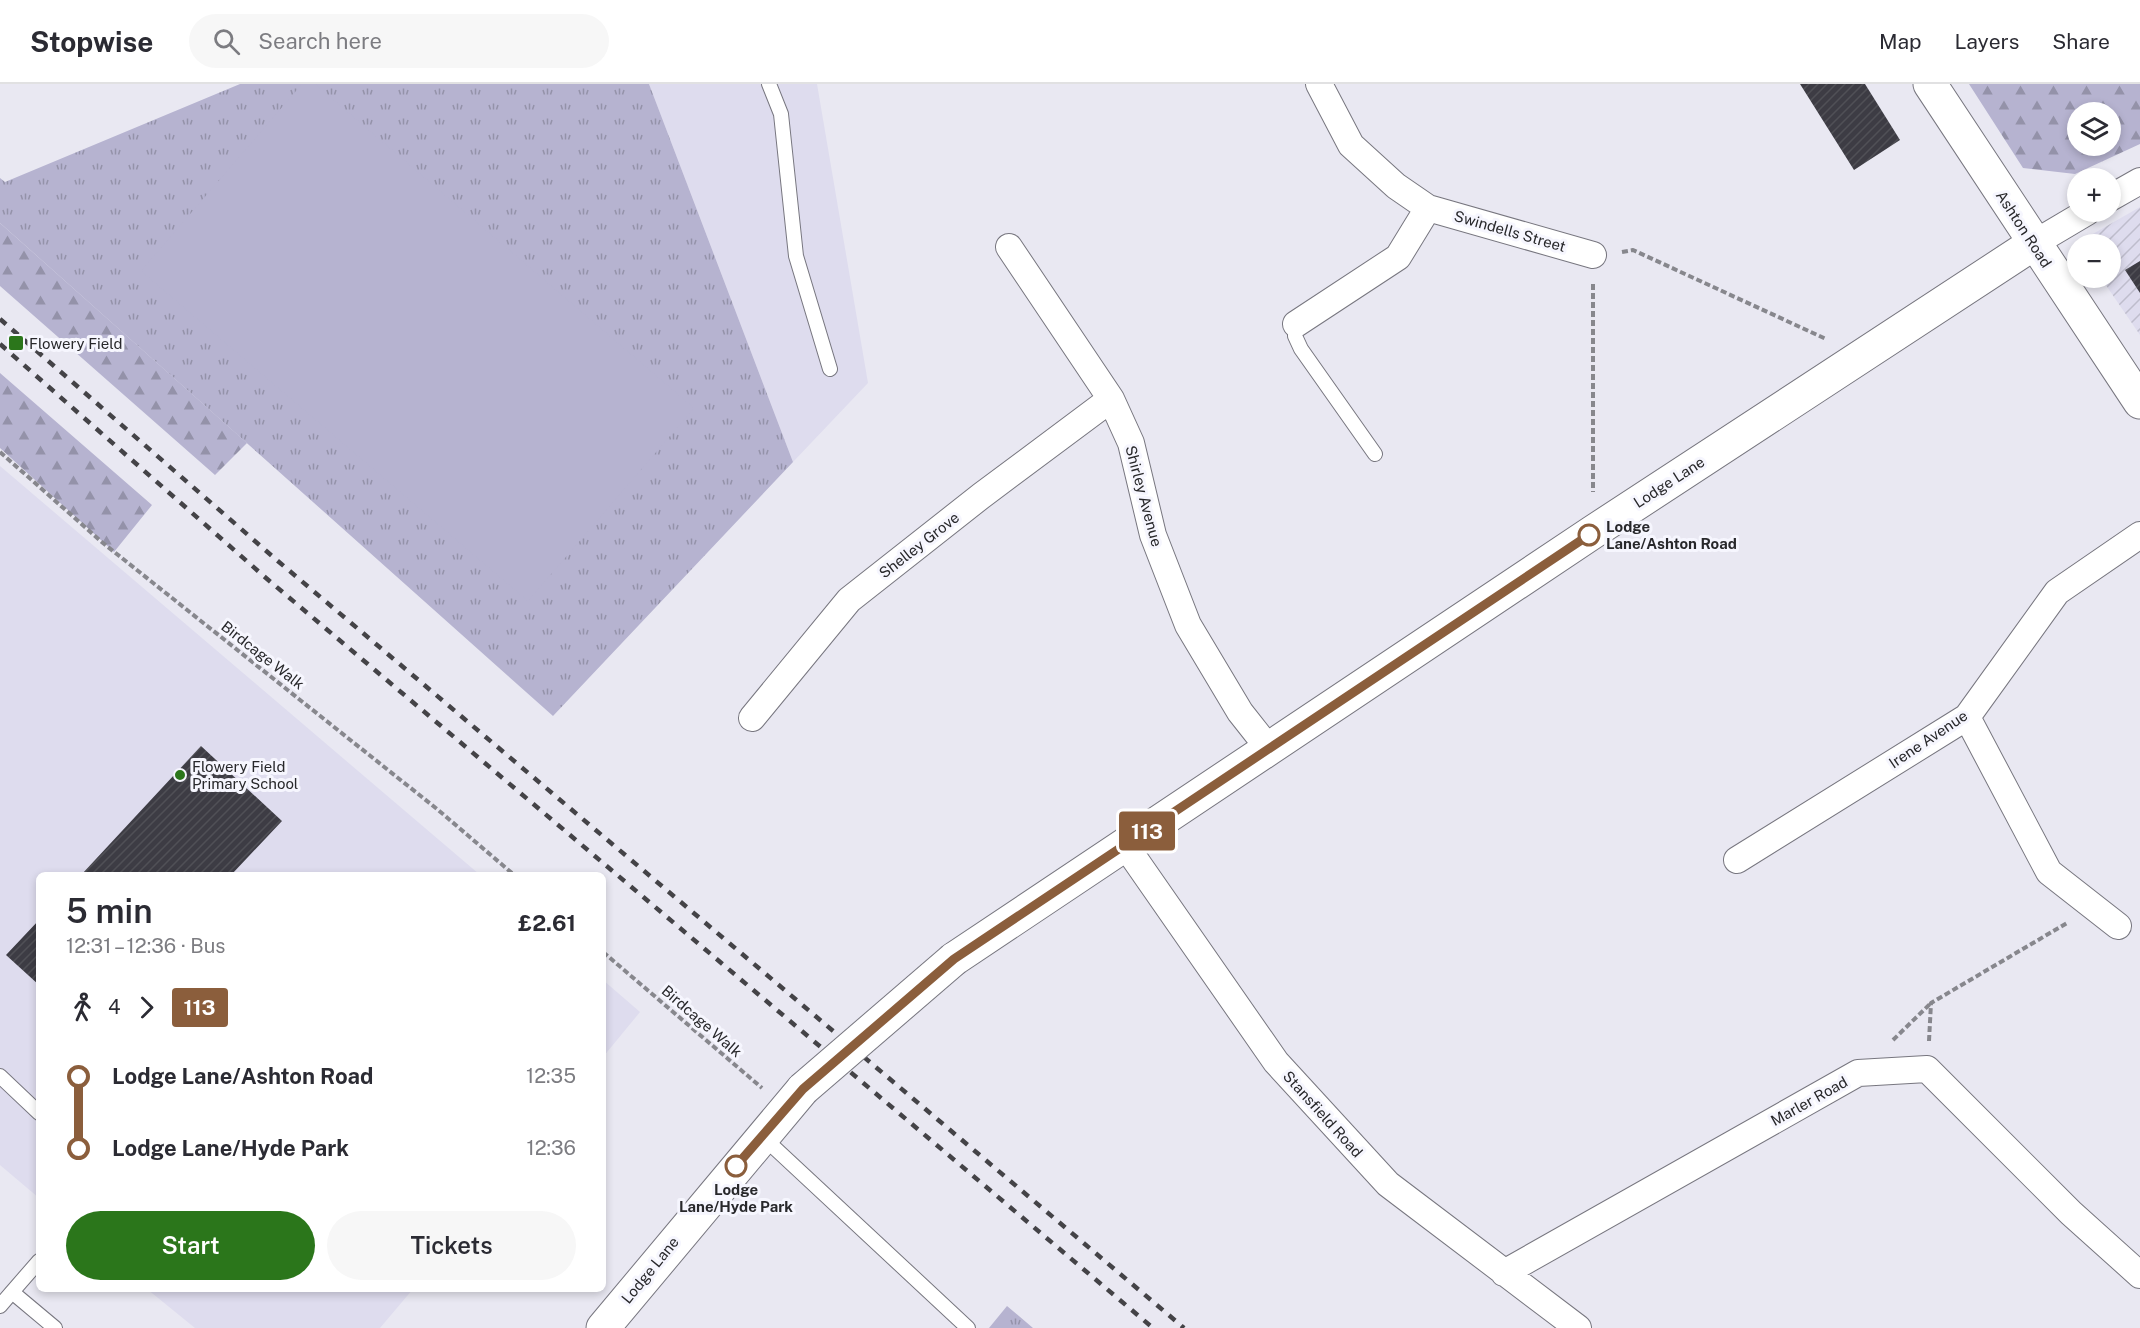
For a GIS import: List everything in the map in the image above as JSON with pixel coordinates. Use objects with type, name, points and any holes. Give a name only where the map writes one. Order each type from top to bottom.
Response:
[{"type":"street","name":"Swindells Street","points":[[1319,84],[1351,145],[1396,186],[1428,208],[1593,255]]},
{"type":"street","name":"Ashton Road","points":[[1930,84],[2033,244],[2140,402]]},
{"type":"street","points":[[2121,192],[2140,181]]},
{"type":"street","points":[[1296,324],[1398,257],[1428,208]]},
{"type":"street","points":[[2033,244],[2070,222]]},
{"type":"street","name":"Lodge Lane","points":[[603,1328],[794,1098],[954,959],[1593,532],[2033,244]]},
{"type":"street","name":"Shirley Avenue","points":[[1009,247],[1111,399],[1131,443],[1153,535],[1188,626],[1240,711],[1270,750]]},
{"type":"street","name":"Shelley Grove","points":[[752,718],[849,600],[981,496],[1111,399]]},
{"type":"street","name":"Irene Avenue","points":[[1737,861],[1967,717],[2057,592],[2140,535]]},
{"type":"street","points":[[1967,717],[2049,872],[2118,926]]},
{"type":"street","name":"Stansfield Road","points":[[1125,845],[1276,1062],[1388,1184],[1578,1328]]},
{"type":"street","points":[[1927,1069],[2071,1213],[2140,1275]]},
{"type":"street","name":"Marler Road","points":[[1504,1273],[1858,1073],[1927,1069]]},
{"type":"lane","points":[[769,84],[781,114],[796,256],[830,369]]},
{"type":"lane","points":[[1296,324],[1295,336],[1301,349],[1375,454]]},
{"type":"lane","points":[[0,1076],[36,1110]]},
{"type":"lane","points":[[761,1136],[968,1328]]},
{"type":"lane","points":[[0,1306],[36,1264]]},
{"type":"lane","points":[[12,1292],[55,1328]]},
{"type":"path","points":[[1593,532],[1593,255],[1633,250],[1863,355]]},
{"type":"path","name":"Birdcage Walk","points":[[0,452],[109,548],[437,809],[511,872]]},
{"type":"path","points":[[1927,1069],[1931,1003],[2053,932]]},
{"type":"path","name":"Birdcage Walk","points":[[606,954],[794,1098]]},
{"type":"shaded area","points":[[649,84],[817,84],[868,383],[793,462]]},
{"type":"shaded area","points":[[2140,207],[2140,335],[2108,288],[2121,288],[2121,234],[2093,234],[2114,222],[2121,222],[2121,218]]},
{"type":"shaded area","name":"Flowery Field Primary School","points":[[0,466],[477,872],[36,872],[36,1195],[0,1165]]},
{"type":"shaded area","points":[[606,983],[640,1012],[606,1053]]},
{"type":"shaded area","points":[[151,1292],[410,1292],[380,1328],[195,1328]]},
{"type":"green space","points":[[240,84],[649,84],[793,462],[553,716],[0,223],[0,178],[5,182]]},
{"type":"green space","points":[[302,84],[315,84],[694,408],[528,601],[141,271]]},
{"type":"green space","points":[[1969,84],[2140,84],[2140,144],[2121,153],[2121,102],[2067,102],[2067,156],[2114,156],[2088,168],[2067,168],[2067,173],[2023,168]]},
{"type":"green space","points":[[0,223],[247,443],[215,475],[0,286]]},
{"type":"green space","points":[[0,373],[152,505],[114,552],[0,448]]},
{"type":"green space","points":[[1007,1306],[1033,1328],[989,1328]]},
{"type":"building","points":[[1800,84],[1865,84],[1900,140],[1854,170]]},
{"type":"building","points":[[2140,261],[2140,293],[2125,270]]},
{"type":"building","points":[[201,746],[282,821],[234,872],[84,872]]},
{"type":"building","points":[[36,923],[36,982],[6,955]]},
{"type":"railway","points":[[0,319],[279,562],[1184,1328]]},
{"type":"railway","points":[[0,344],[266,578],[1153,1328]]},
{"type":"bus line","name":"113","points":[[736,1166],[803,1089],[954,959],[1589,535]]},
{"type":"place","name":"Flowery Field","points":[[16,343]]},
{"type":"place","name":"Lodge Lane/Ashton Road","points":[[1589,535]]},
{"type":"place","name":"Flowery Field Primary School","points":[[180,775]]},
{"type":"place","name":"Lodge Lane/Hyde Park","points":[[736,1166]]}]
